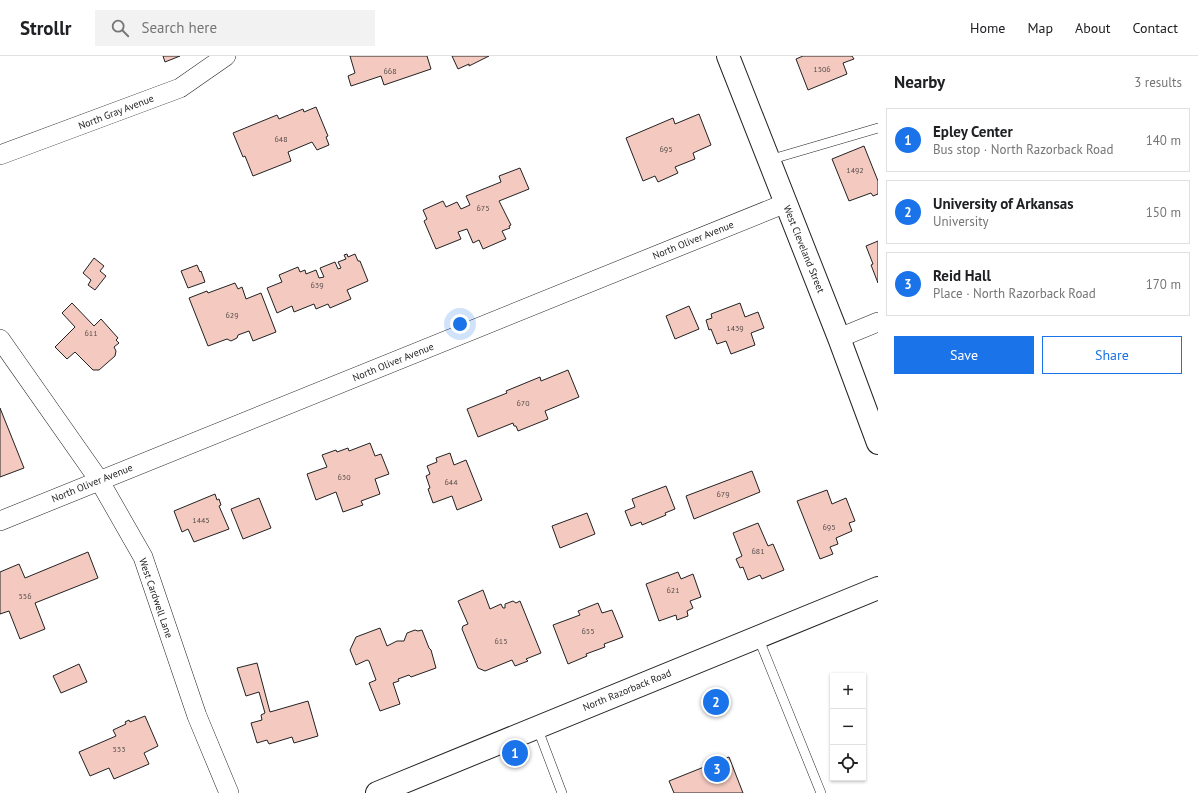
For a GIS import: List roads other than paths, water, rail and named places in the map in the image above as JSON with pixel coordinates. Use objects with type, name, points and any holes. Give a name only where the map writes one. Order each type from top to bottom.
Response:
[{"type":"street","name":"North Gray Avenue","points":[[0,155],[180,88],[226,56]]},
{"type":"street","name":"West Cleveland Street","points":[[728,56],[839,338],[878,443]]},
{"type":"street","name":"North Oliver Avenue","points":[[0,521],[786,203]]},
{"type":"street","points":[[839,338],[878,322]]},
{"type":"street","name":"West Cardwell Lane","points":[[0,338],[99,480],[143,557],[197,716],[229,793]]},
{"type":"street","name":"North Razorback Road","points":[[377,793],[878,588]]},
{"type":"lane","points":[[769,160],[878,128]]},
{"type":"lane","points":[[758,637],[821,793]]},
{"type":"lane","points":[[537,728],[562,793]]},
{"type":"place","name":"University of Arkansas","points":[[716,702]]},
{"type":"place","name":"Epley Center","points":[[515,753]]},
{"type":"place","name":"Reid Hall","points":[[717,769]]}]
